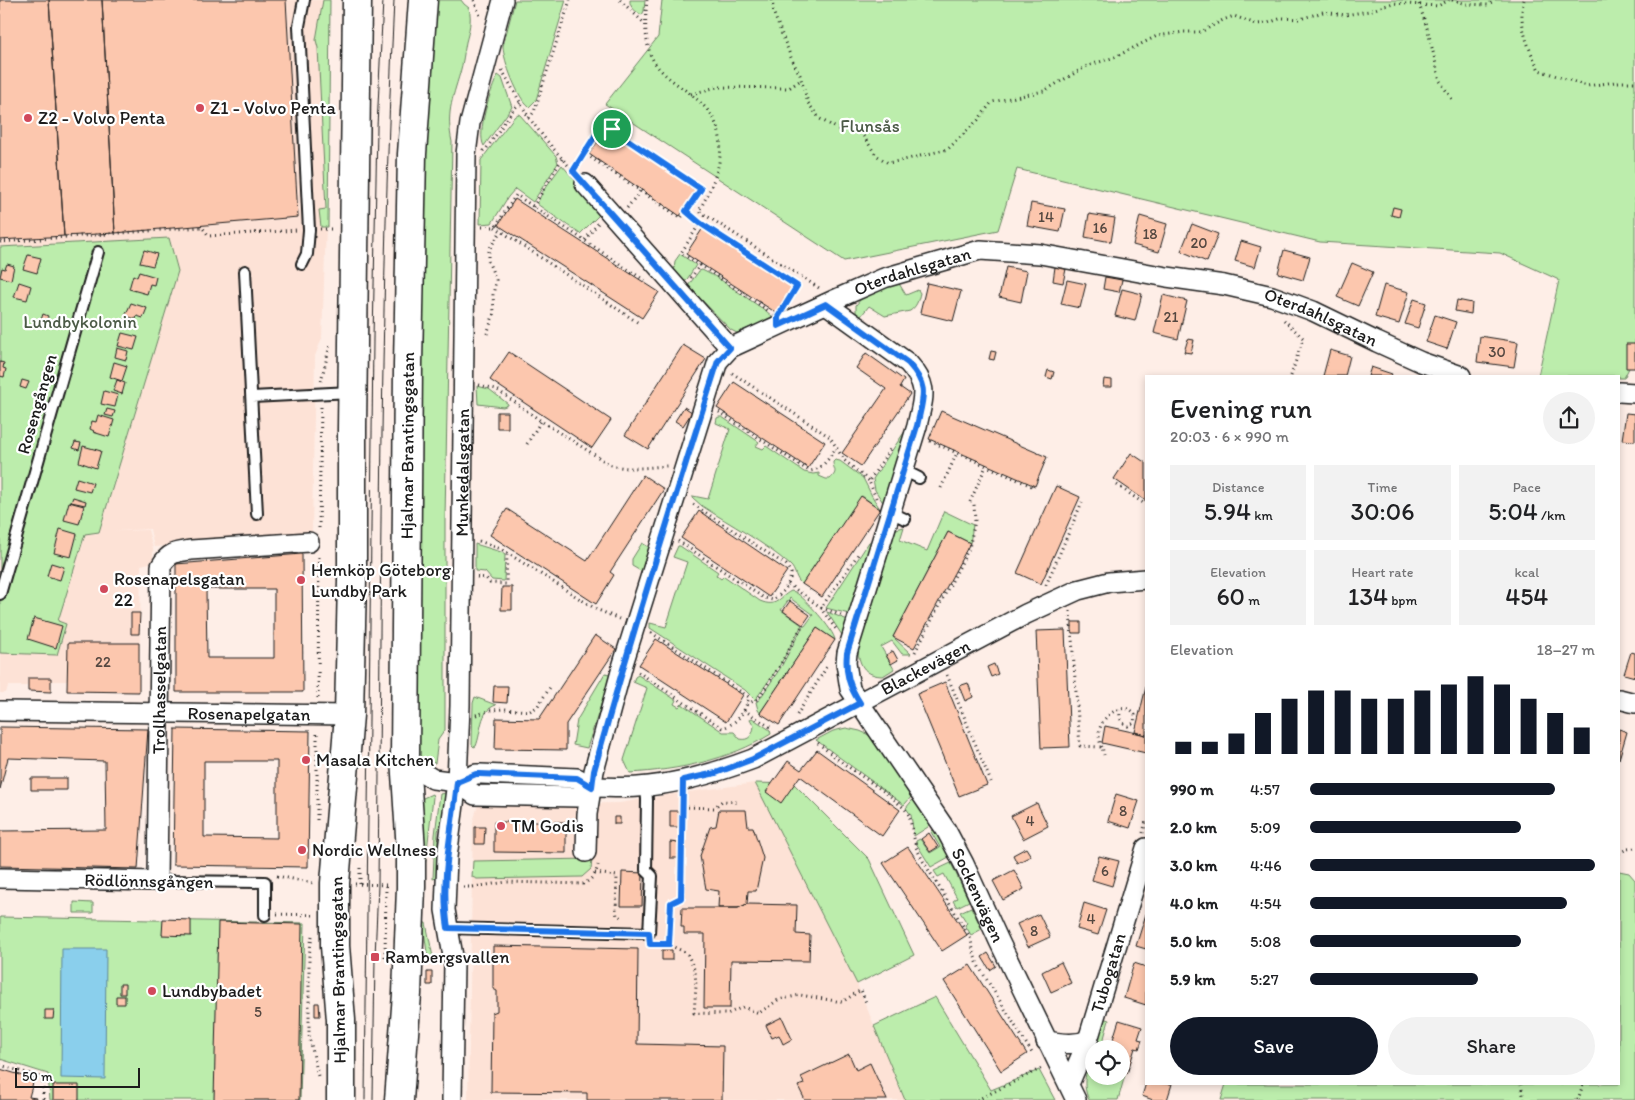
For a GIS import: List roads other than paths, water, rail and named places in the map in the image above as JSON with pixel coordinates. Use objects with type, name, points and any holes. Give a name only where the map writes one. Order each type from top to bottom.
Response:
[{"type":"main road","name":"Hjalmar Brantingsgatan","points":[[341,1100],[341,1020],[335,946],[335,883],[348,715],[352,580],[352,392],[357,0]]},
{"type":"main road","name":"Hjalmar Brantingsgatan","points":[[399,1100],[411,887],[411,851],[404,758],[412,164],[423,0]]},
{"type":"street","name":"Munkedalsgatan","points":[[452,1100],[454,962],[445,910],[447,857],[457,782],[462,544],[466,163],[470,124],[504,0]]},
{"type":"street","points":[[579,178],[730,348]]},
{"type":"street","name":"Oterdahlsgatan","points":[[592,856],[587,814],[594,771],[676,492],[718,363],[730,348],[778,321],[884,278],[980,250],[1040,254],[1166,277],[1224,285],[1272,296],[1313,311],[1421,362],[1458,375]]},
{"type":"street","name":"Sockenvägen","points":[[831,301],[908,363],[918,374],[924,396],[917,426],[911,474],[898,516],[847,653],[846,663],[850,689],[946,830],[1072,1092]]},
{"type":"street","points":[[1620,392],[1635,393]]},
{"type":"street","name":"Trollhasselgatan","points":[[158,881],[158,713],[161,566],[165,558],[175,553],[191,550],[309,542]]},
{"type":"street","name":"Blackevägen","points":[[592,787],[646,786],[716,773],[753,759],[860,703],[899,680],[1026,614],[1078,590],[1109,582],[1145,579]]},
{"type":"street","points":[[1620,699],[1635,704]]},
{"type":"street","name":"Rosenapelgatan","points":[[0,711],[348,715]]},
{"type":"street","points":[[404,758],[408,763],[434,779],[457,782],[475,795],[577,797],[592,787]]},
{"type":"street","points":[[407,812],[434,779]]},
{"type":"street","name":"Tubogatan","points":[[1088,1040],[1143,844]]},
{"type":"street","name":"Rödlönnsgången","points":[[0,878],[158,881]]},
{"type":"street","points":[[1046,1040],[1066,1044],[1085,1041]]},
{"type":"street","name":"Tubogatan","points":[[1072,1092],[1085,1050]]},
{"type":"lane","points":[[302,264],[307,254],[308,230],[298,26],[304,0]]},
{"type":"lane","name":"Rosengången","points":[[0,594],[98,252]]},
{"type":"lane","points":[[245,271],[257,514]]},
{"type":"lane","points":[[252,397],[352,392]]},
{"type":"lane","points":[[448,928],[649,933],[652,876],[646,870],[648,800],[646,786]]},
{"type":"lane","name":"Rödlönnsgången","points":[[158,881],[265,882],[265,915]]},
{"type":"water","points":[[62,949],[106,949],[105,1079],[61,1078]]},
{"type":"tram line","points":[[365,1100],[373,339],[377,127],[383,0]]},
{"type":"tram line","points":[[373,1100],[378,885],[386,221],[394,0]]},
{"type":"place","name":"Z1 - Volvo Penta","points":[[200,108]]},
{"type":"place","name":"Z2 - Volvo Penta","points":[[28,118]]},
{"type":"place","name":"Hemköp Göteborg Lundby Park","points":[[301,580]]},
{"type":"place","name":"Rosenapelsgatan 22","points":[[104,589]]},
{"type":"place","name":"Masala Kitchen","points":[[306,760]]},
{"type":"place","name":"TM Godis","points":[[501,826]]},
{"type":"place","name":"Nordic Wellness","points":[[302,850]]},
{"type":"place","name":"Rambergsvallen","points":[[375,957]]},
{"type":"place","name":"Lundbybadet","points":[[152,991]]},
{"type":"park label","name":"Flunsås","points":[[870,126]]},
{"type":"park label","name":"Lundbykolonin","points":[[80,322]]}]
